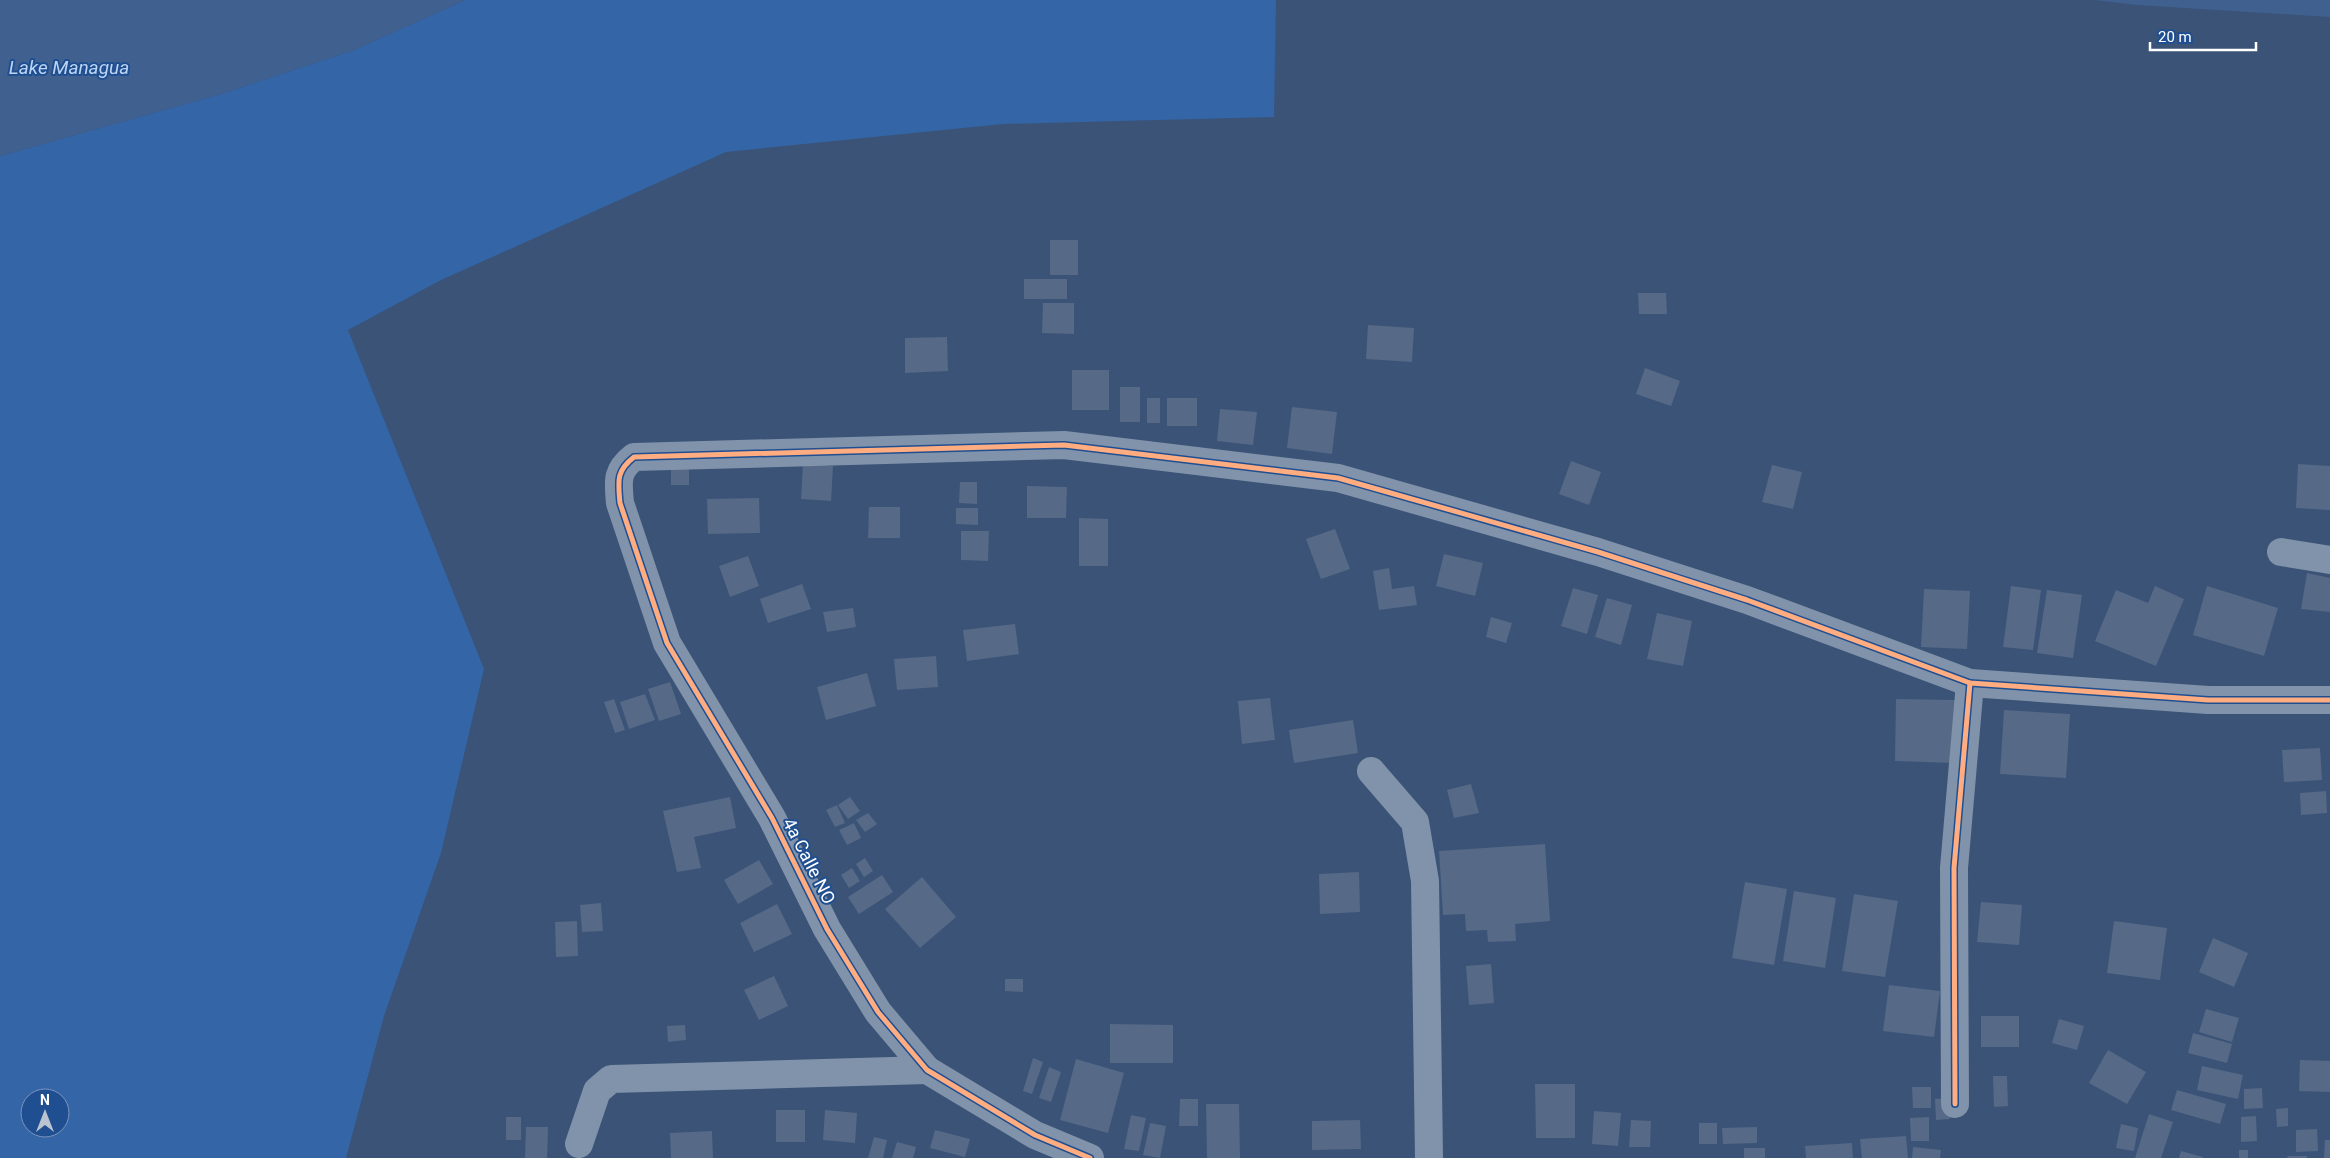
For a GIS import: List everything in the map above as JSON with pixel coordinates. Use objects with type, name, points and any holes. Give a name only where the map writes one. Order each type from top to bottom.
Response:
[{"type":"street","name":"4a Calle NO","points":[[1090,1158],[1035,1135],[927,1070],[878,1012],[827,929],[772,818],[667,643],[620,503],[618,482],[623,465],[634,456],[1064,445],[1338,478],[1598,552],[1747,600],[1970,683]]},
{"type":"street","points":[[2281,552],[2330,560]]},
{"type":"street","points":[[1955,1104],[1954,868],[1970,683],[2208,700],[2330,700]]},
{"type":"street","points":[[1370,771],[1415,822],[1425,881],[1429,1158]]},
{"type":"street","points":[[579,1144],[597,1091],[611,1079],[927,1070]]},
{"type":"shaded area","points":[[465,0],[1276,0],[1274,117],[1003,124],[726,152],[441,280],[348,330],[484,669],[441,853],[384,1016],[346,1158],[0,1158],[0,156],[221,94],[354,50]]},
{"type":"water","name":"Lake Managua","points":[[0,0],[465,0],[354,50],[221,94],[0,156]]},
{"type":"water","points":[[2095,0],[2330,0],[2330,17],[2137,5]]},
{"type":"building","points":[[1050,240],[1078,240],[1078,275],[1050,275]]},
{"type":"building","points":[[1024,279],[1067,279],[1067,299],[1024,299]]},
{"type":"building","points":[[1638,293],[1666,293],[1667,314],[1639,314]]},
{"type":"building","points":[[1043,303],[1074,303],[1074,334],[1042,333]]},
{"type":"building","points":[[1368,325],[1414,328],[1412,362],[1366,359]]},
{"type":"building","points":[[947,337],[948,371],[905,373],[905,338]]},
{"type":"building","points":[[1645,368],[1680,381],[1671,406],[1636,394]]},
{"type":"building","points":[[1072,370],[1109,370],[1109,410],[1072,410]]},
{"type":"building","points":[[1120,387],[1140,387],[1140,422],[1120,422]]},
{"type":"building","points":[[1147,398],[1160,398],[1160,423],[1147,423]]},
{"type":"building","points":[[1167,398],[1197,398],[1197,426],[1167,426]]},
{"type":"building","points":[[1292,407],[1337,412],[1332,454],[1287,448]]},
{"type":"building","points":[[1220,409],[1257,412],[1253,445],[1217,441]]},
{"type":"building","points":[[1571,461],[1601,472],[1589,505],[1559,494]]},
{"type":"building","points":[[803,464],[833,466],[831,501],[801,499]]},
{"type":"building","points":[[2298,464],[2330,466],[2330,510],[2296,508]]},
{"type":"building","points":[[1772,465],[1802,472],[1793,509],[1762,502]]},
{"type":"building","points":[[671,466],[689,466],[689,485],[671,485]]},
{"type":"building","points":[[960,482],[977,482],[977,504],[959,503]]},
{"type":"building","points":[[1027,486],[1067,487],[1066,518],[1027,518]]},
{"type":"building","points":[[759,498],[760,533],[708,534],[707,499]]},
{"type":"building","points":[[869,507],[900,507],[900,538],[868,538]]},
{"type":"building","points":[[956,508],[978,508],[978,525],[956,524]]},
{"type":"building","points":[[1079,518],[1108,519],[1108,566],[1079,566]]},
{"type":"building","points":[[1335,529],[1350,569],[1321,579],[1306,539]]},
{"type":"building","points":[[961,531],[989,531],[988,561],[961,560]]},
{"type":"building","points":[[1444,554],[1483,563],[1475,596],[1436,586]]},
{"type":"building","points":[[748,556],[759,586],[730,597],[719,566]]},
{"type":"building","points":[[1389,568],[1392,589],[1414,586],[1417,605],[1379,610],[1373,571]]},
{"type":"building","points":[[2307,573],[2330,578],[2330,612],[2301,609]]},
{"type":"building","points":[[802,584],[811,609],[768,623],[760,599]]},
{"type":"building","points":[[2011,586],[2041,590],[2033,650],[2003,647]]},
{"type":"building","points":[[2155,586],[2184,599],[2156,666],[2095,641],[2116,590],[2148,603]]},
{"type":"building","points":[[2207,586],[2278,608],[2264,656],[2193,635]]},
{"type":"building","points":[[1573,588],[1598,595],[1587,634],[1561,626]]},
{"type":"building","points":[[1924,589],[1970,591],[1967,649],[1921,647]]},
{"type":"building","points":[[2047,590],[2082,595],[2073,658],[2037,653]]},
{"type":"building","points":[[1607,598],[1632,605],[1621,645],[1595,637]]},
{"type":"building","points":[[853,608],[856,627],[827,632],[823,612]]},
{"type":"building","points":[[1657,613],[1692,621],[1683,666],[1647,659]]},
{"type":"building","points":[[1491,617],[1512,623],[1506,643],[1486,637]]},
{"type":"building","points":[[1015,624],[1019,654],[967,661],[963,630]]},
{"type":"building","points":[[936,656],[938,687],[897,690],[894,659]]},
{"type":"building","points":[[867,673],[876,706],[826,720],[817,687]]},
{"type":"building","points":[[670,682],[681,714],[659,721],[648,689]]},
{"type":"building","points":[[645,694],[655,720],[629,729],[620,702]]},
{"type":"building","points":[[1270,698],[1275,740],[1242,744],[1238,701]]},
{"type":"building","points":[[614,699],[625,730],[615,733],[604,702]]},
{"type":"building","points":[[1896,699],[1955,700],[1954,763],[1895,761]]},
{"type":"building","points":[[2004,710],[2070,714],[2066,778],[2000,774]]},
{"type":"building","points":[[1353,720],[1358,753],[1294,763],[1289,730]]},
{"type":"building","points":[[2320,748],[2322,780],[2284,782],[2282,750]]},
{"type":"building","points":[[1471,784],[1479,813],[1454,818],[1447,790]]},
{"type":"building","points":[[2326,791],[2327,813],[2301,815],[2300,793]]},
{"type":"building","points":[[730,797],[736,828],[694,837],[701,868],[677,872],[663,811]]},
{"type":"building","points":[[850,797],[860,811],[848,819],[838,805]]},
{"type":"building","points":[[837,805],[845,823],[835,827],[826,810]]},
{"type":"building","points":[[868,813],[877,824],[865,832],[856,820]]},
{"type":"building","points":[[854,823],[861,838],[847,845],[839,830]]},
{"type":"building","points":[[1545,844],[1550,921],[1515,924],[1516,941],[1488,942],[1487,930],[1466,931],[1465,914],[1443,915],[1439,851]]},
{"type":"building","points":[[865,858],[873,871],[864,877],[856,864]]},
{"type":"building","points":[[759,860],[773,884],[738,904],[724,880]]},
{"type":"building","points":[[852,868],[860,881],[849,888],[841,875]]},
{"type":"building","points":[[1359,872],[1360,912],[1320,914],[1319,874]]},
{"type":"building","points":[[882,875],[893,892],[859,914],[848,897]]},
{"type":"building","points":[[922,877],[956,917],[920,948],[885,909]]},
{"type":"building","points":[[1745,882],[1787,889],[1774,965],[1732,958]]},
{"type":"building","points":[[1794,891],[1836,898],[1825,968],[1783,961]]},
{"type":"building","points":[[1854,894],[1898,901],[1885,977],[1842,971]]},
{"type":"building","points":[[1981,902],[2022,905],[2019,945],[1977,942]]},
{"type":"building","points":[[601,903],[603,931],[582,932],[580,905]]},
{"type":"building","points":[[777,904],[792,934],[754,952],[740,923]]},
{"type":"building","points":[[577,921],[578,956],[556,957],[555,922]]},
{"type":"building","points":[[2114,921],[2167,928],[2160,980],[2107,973]]},
{"type":"building","points":[[2213,938],[2248,953],[2234,987],[2199,972]]},
{"type":"building","points":[[1491,964],[1494,1003],[1469,1005],[1466,966]]},
{"type":"building","points":[[774,976],[788,1006],[759,1020],[744,990]]},
{"type":"building","points":[[1005,979],[1023,979],[1023,992],[1005,991]]},
{"type":"building","points":[[1889,985],[1940,991],[1934,1037],[1883,1031]]},
{"type":"building","points":[[2206,1009],[2239,1018],[2232,1042],[2199,1032]]},
{"type":"building","points":[[1981,1016],[2019,1016],[2019,1047],[1981,1047]]},
{"type":"building","points":[[2059,1019],[2084,1026],[2077,1050],[2052,1043]]},
{"type":"building","points":[[1110,1024],[1173,1025],[1173,1063],[1110,1063]]},
{"type":"building","points":[[685,1025],[686,1040],[668,1042],[667,1026]]},
{"type":"building","points":[[2193,1033],[2232,1044],[2227,1063],[2188,1053]]},
{"type":"building","points":[[2108,1050],[2146,1072],[2127,1104],[2089,1083]]},
{"type":"building","points":[[1033,1058],[1043,1062],[1032,1094],[1023,1091]]},
{"type":"building","points":[[1076,1059],[1124,1073],[1108,1133],[1060,1120]]},
{"type":"building","points":[[2300,1060],[2330,1061],[2330,1092],[2299,1091]]},
{"type":"building","points":[[2202,1066],[2243,1075],[2238,1099],[2197,1090]]},
{"type":"building","points":[[1049,1067],[1061,1072],[1051,1102],[1039,1098]]},
{"type":"building","points":[[1993,1076],[2007,1076],[2008,1106],[1994,1107]]},
{"type":"building","points":[[1535,1084],[1575,1084],[1575,1138],[1536,1138]]},
{"type":"building","points":[[1912,1087],[1931,1087],[1931,1108],[1913,1108]]},
{"type":"building","points":[[2262,1088],[2263,1108],[2244,1109],[2244,1089]]},
{"type":"building","points":[[2177,1090],[2226,1104],[2220,1124],[2171,1110]]},
{"type":"building","points":[[1949,1098],[1950,1119],[1936,1120],[1935,1099]]},
{"type":"building","points":[[1180,1099],[1198,1099],[1198,1126],[1179,1126]]},
{"type":"building","points":[[1206,1104],[1239,1104],[1240,1158],[1207,1158]]},
{"type":"building","points":[[2288,1108],[2288,1126],[2277,1127],[2276,1109]]},
{"type":"building","points":[[776,1110],[805,1110],[805,1142],[776,1142]]},
{"type":"building","points":[[825,1110],[857,1113],[855,1143],[823,1140]]},
{"type":"building","points":[[1594,1111],[1621,1113],[1618,1146],[1592,1144]]},
{"type":"building","points":[[2149,1114],[2173,1122],[2161,1158],[2135,1158]]},
{"type":"building","points":[[1131,1115],[1146,1118],[1139,1151],[1124,1149]]},
{"type":"building","points":[[2256,1116],[2257,1141],[2241,1142],[2241,1117]]},
{"type":"building","points":[[506,1117],[521,1117],[521,1140],[506,1140]]},
{"type":"building","points":[[1929,1117],[1929,1141],[1911,1141],[1910,1118]]},
{"type":"building","points":[[1360,1120],[1361,1149],[1312,1150],[1312,1121]]},
{"type":"building","points":[[1631,1120],[1651,1121],[1650,1147],[1629,1147]]},
{"type":"building","points":[[1150,1123],[1166,1126],[1160,1158],[1143,1155]]},
{"type":"building","points":[[1699,1123],[1717,1123],[1717,1144],[1699,1144]]},
{"type":"building","points":[[2121,1124],[2138,1128],[2134,1151],[2116,1148]]},
{"type":"building","points":[[526,1127],[548,1127],[547,1158],[525,1158]]},
{"type":"building","points":[[1757,1127],[1757,1143],[1723,1144],[1722,1128]]},
{"type":"building","points":[[2317,1129],[2318,1151],[2296,1152],[2296,1130]]},
{"type":"building","points":[[935,1130],[970,1139],[965,1157],[930,1148]]},
{"type":"building","points":[[712,1131],[713,1158],[671,1158],[670,1133]]},
{"type":"building","points":[[1906,1136],[1908,1158],[1862,1158],[1860,1139]]},
{"type":"building","points":[[874,1137],[887,1140],[883,1158],[868,1158]]},
{"type":"building","points":[[2325,1140],[2330,1140],[2330,1158],[2324,1158]]},
{"type":"building","points":[[897,1142],[916,1147],[913,1158],[892,1158]]},
{"type":"building","points":[[1852,1143],[1853,1158],[1806,1158],[1805,1146]]},
{"type":"building","points":[[1913,1147],[1941,1150],[1940,1158],[1912,1158]]},
{"type":"building","points":[[1744,1148],[1765,1148],[1765,1158],[1744,1158]]},
{"type":"building","points":[[2239,1150],[2248,1150],[2248,1158],[2239,1158]]},
{"type":"building","points":[[2181,1151],[2203,1157],[2203,1158],[2179,1158]]},
{"type":"building","points":[[2288,1156],[2307,1156],[2307,1158],[2287,1158]]},
{"type":"cycle path","points":[[1090,1158],[1035,1135],[927,1070],[878,1012],[827,929],[772,818],[667,643],[620,503],[621,472],[634,457],[1064,445],[1338,478],[1598,552],[1747,600],[1970,683],[2208,700],[2330,700]]},
{"type":"cycle path","points":[[1955,1104],[1954,868],[1970,683]]}]
